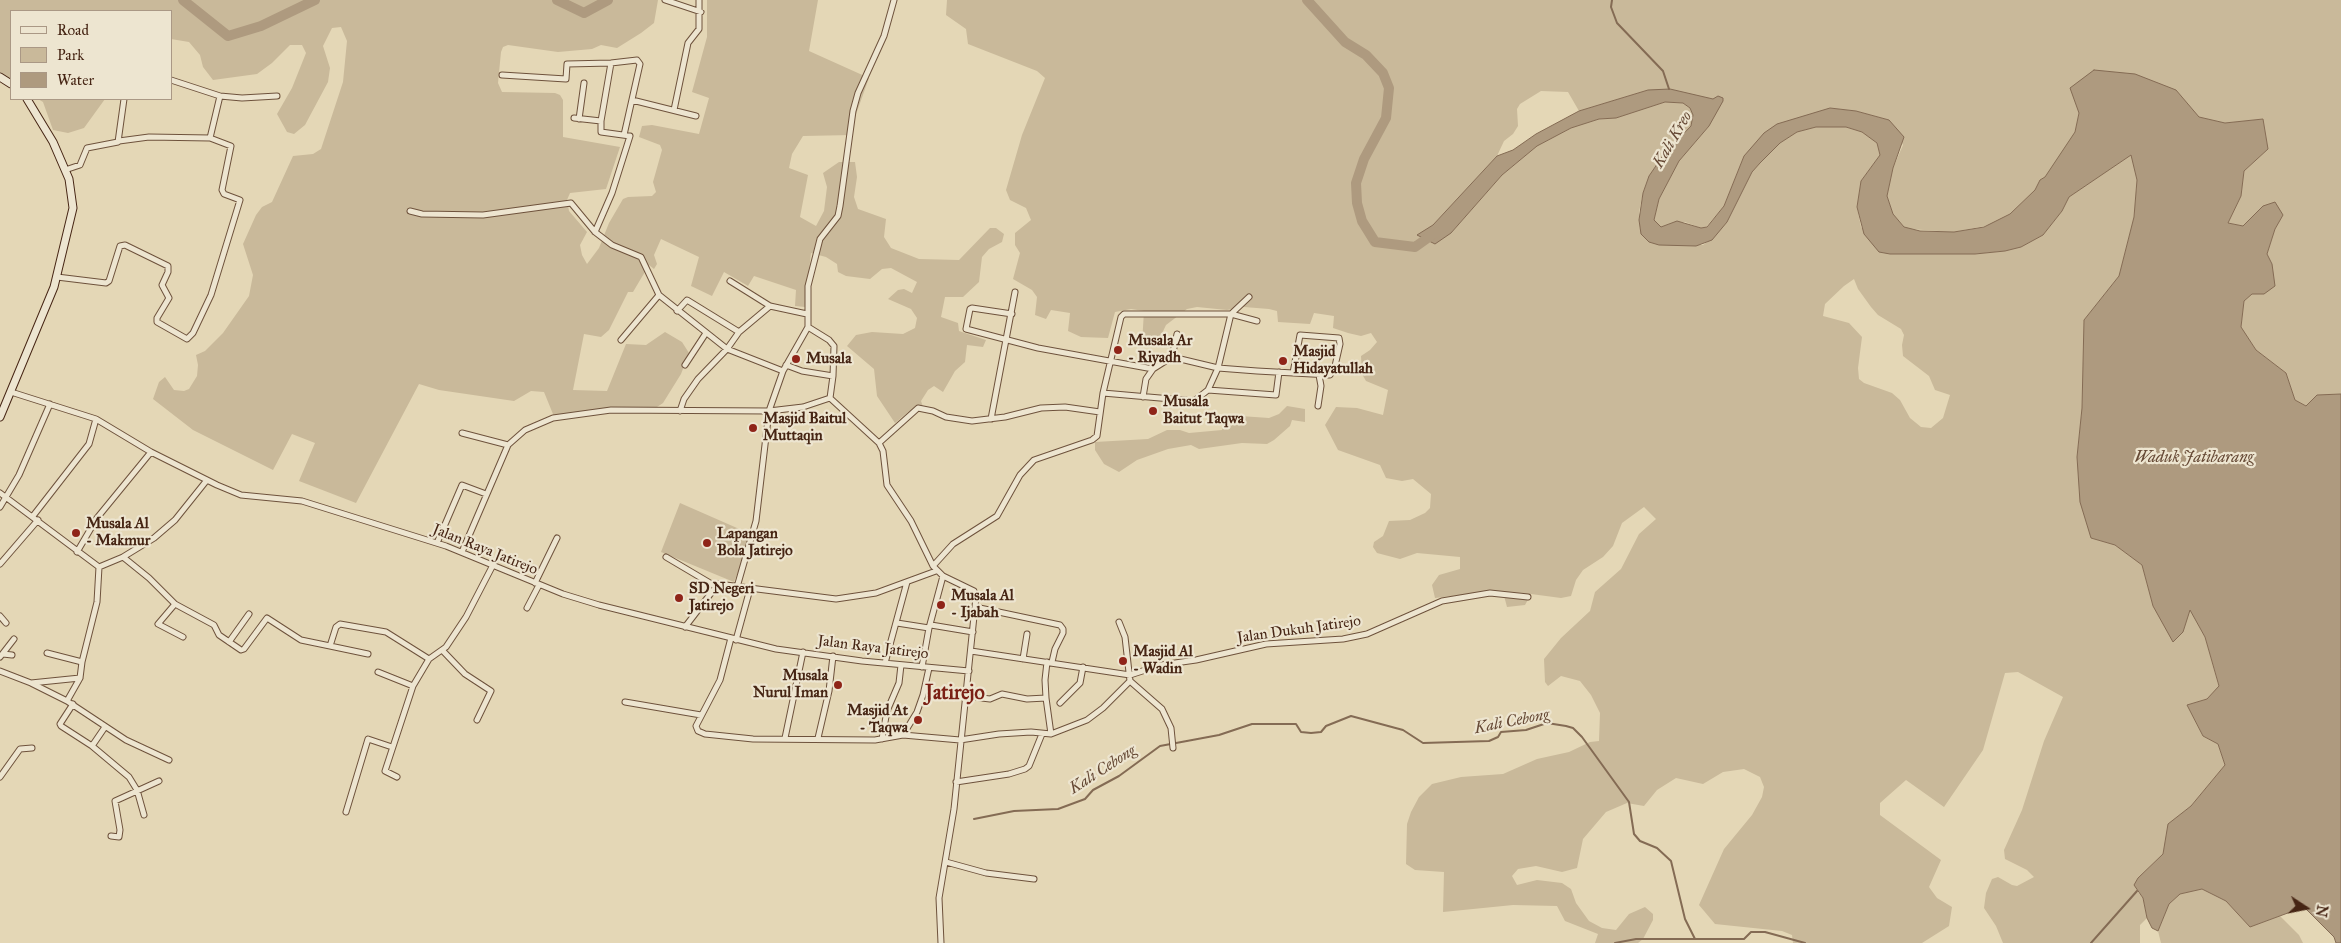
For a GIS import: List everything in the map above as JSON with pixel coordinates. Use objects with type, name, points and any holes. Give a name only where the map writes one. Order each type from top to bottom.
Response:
[{"type":"main road","points":[[0,417],[57,277],[73,208],[72,193],[65,170],[53,142],[28,100]]},
{"type":"street","points":[[665,0],[701,12]]},
{"type":"street","points":[[674,110],[688,43],[699,30],[701,12],[699,0]]},
{"type":"street","points":[[737,587],[756,521],[769,411],[783,371],[808,327],[808,286],[820,239],[838,216],[853,111],[858,94],[884,36],[894,0]]},
{"type":"street","points":[[502,75],[566,79],[567,64],[637,60],[640,64],[624,135]]},
{"type":"street","points":[[596,232],[612,193],[630,139],[630,136],[601,132],[610,63]]},
{"type":"street","points":[[172,80],[220,96],[242,98],[277,96]]},
{"type":"street","points":[[584,83],[577,118],[601,121]]},
{"type":"street","points":[[210,138],[220,96]]},
{"type":"street","points":[[119,141],[124,100]]},
{"type":"street","points":[[632,100],[696,116]]},
{"type":"street","points":[[57,277],[109,282],[120,246],[124,245],[168,266],[168,272],[162,285],[169,298],[157,320],[187,339],[190,338],[211,296],[225,245],[240,204],[239,199],[224,194],[222,190],[231,146],[210,138],[149,137],[87,148],[80,165],[65,170]]},
{"type":"street","points":[[410,211],[422,214],[483,215],[571,203],[596,232],[618,249],[641,258],[659,295],[706,333],[727,349],[783,371]]},
{"type":"street","points":[[730,281],[770,306],[807,314]]},
{"type":"street","points":[[991,419],[999,387],[1015,292]]},
{"type":"street","points":[[621,340],[659,295]]},
{"type":"street","points":[[1103,393],[1194,400],[1204,395],[1218,368],[1232,314],[1249,297]]},
{"type":"street","points":[[677,310],[687,300],[739,332]]},
{"type":"street","points":[[680,411],[684,399],[727,349],[739,332],[770,306]]},
{"type":"street","points":[[1012,314],[972,308],[970,309],[967,330],[1038,348],[1153,369]]},
{"type":"street","points":[[685,627],[715,586],[721,584],[750,590],[836,599],[876,593],[907,582],[935,568],[953,544],[997,516],[1020,475],[1034,460],[1097,436],[1103,393],[1118,321],[1124,314],[1232,314],[1257,322]]},
{"type":"street","points":[[808,327],[829,340],[834,346],[830,398]]},
{"type":"street","points":[[685,366],[706,333]]},
{"type":"street","points":[[1144,397],[1146,379],[1153,369],[1172,357],[1177,334]]},
{"type":"street","points":[[1172,357],[1218,368],[1319,375],[1330,375],[1334,370],[1340,344],[1337,337],[1299,336],[1293,373]]},
{"type":"street","points":[[786,365],[802,371],[833,376]]},
{"type":"street","points":[[1208,390],[1276,395],[1280,372]]},
{"type":"street","points":[[1318,406],[1321,386],[1319,375]]},
{"type":"street","name":"Jalan Raya Jatirejo","points":[[11,392],[96,419],[151,452],[241,495],[302,501],[437,543],[537,584],[599,605],[733,639],[803,652],[901,665],[969,671]]},
{"type":"street","points":[[462,552],[508,445],[525,430],[553,418],[611,410],[769,411],[803,406],[830,398]]},
{"type":"street","points":[[830,398],[879,444],[883,451],[887,485],[911,521],[935,568],[943,576],[974,591],[976,597],[953,811],[939,898],[941,943]]},
{"type":"street","points":[[0,507],[37,437],[50,404]]},
{"type":"street","points":[[879,444],[918,408],[946,417],[972,421],[991,419],[1041,408],[1065,407],[1100,412]]},
{"type":"street","points":[[0,564],[89,444],[96,419]]},
{"type":"street","points":[[462,433],[508,445]]},
{"type":"street","points":[[77,552],[97,518],[151,452]]},
{"type":"street","points":[[99,568],[123,558],[164,530],[207,480]]},
{"type":"street","points":[[437,543],[462,485],[486,494]]},
{"type":"street","points":[[0,493],[99,568]]},
{"type":"street","points":[[527,608],[558,538]]},
{"type":"street","points":[[666,557],[715,586]]},
{"type":"street","points":[[123,558],[149,578],[175,604],[214,625],[219,635],[243,650],[267,618],[301,640],[368,654]]},
{"type":"street","points":[[397,777],[385,771],[413,686],[429,659],[443,651],[466,617],[493,565]]},
{"type":"street","points":[[67,701],[80,678],[82,662],[97,602],[99,568]]},
{"type":"street","points":[[922,667],[943,576]]},
{"type":"street","points":[[884,663],[907,582]]},
{"type":"street","points":[[625,702],[701,716],[720,680],[750,590]]},
{"type":"street","name":"Jalan Dukuh Jatirejo","points":[[701,716],[696,726],[698,732],[753,739],[818,738],[882,740],[903,735],[960,740],[999,734],[1031,732],[1051,734],[1087,720],[1103,708],[1130,678],[1161,665],[1196,660],[1266,644],[1343,639],[1367,634],[1442,601],[1490,593],[1528,597]]},
{"type":"street","points":[[175,604],[158,624],[183,637]]},
{"type":"street","points":[[975,606],[1010,612],[1060,625],[1063,633],[1049,662],[1045,680],[1051,734]]},
{"type":"street","points":[[229,642],[249,614]]},
{"type":"street","points":[[0,616],[6,624]]},
{"type":"street","points":[[897,622],[973,632]]},
{"type":"street","points":[[1119,622],[1125,637],[1130,678],[1162,709],[1168,718],[1173,748]]},
{"type":"street","points":[[330,646],[336,626],[340,624],[386,632],[429,659]]},
{"type":"street","points":[[1023,659],[1027,634]]},
{"type":"street","points":[[2,655],[14,639]]},
{"type":"street","points":[[443,651],[465,674],[491,692],[477,720]]},
{"type":"street","name":"Jalan Dukuh Jatirejo","points":[[971,651],[1082,667],[1130,678]]},
{"type":"street","points":[[785,738],[803,652]]},
{"type":"street","points":[[47,653],[82,662]]},
{"type":"street","points":[[2,655],[12,655]]},
{"type":"street","points":[[818,738],[830,686],[833,656]]},
{"type":"street","points":[[882,740],[887,711],[899,683],[901,665]]},
{"type":"street","points":[[1060,703],[1080,682],[1082,667]]},
{"type":"street","points":[[903,735],[924,695],[929,668]]},
{"type":"street","points":[[0,671],[32,683],[67,701],[126,740],[169,760]]},
{"type":"street","points":[[378,672],[413,686]]},
{"type":"street","points":[[32,683],[80,678]]},
{"type":"street","points":[[965,696],[990,699],[1002,694],[1027,699],[1046,698]]},
{"type":"street","points":[[72,704],[60,724],[61,726],[92,746],[129,776],[137,790],[144,815]]},
{"type":"street","points":[[92,746],[105,727]]},
{"type":"street","points":[[956,782],[1026,769],[1042,734]]},
{"type":"street","points":[[346,812],[368,739],[392,747]]},
{"type":"street","points":[[0,777],[20,749],[32,748]]},
{"type":"street","points":[[111,836],[119,836],[120,830],[115,801],[159,781]]},
{"type":"street","points":[[946,862],[986,873],[1034,879]]},
{"type":"green space","points":[[0,0],[658,0],[654,23],[617,48],[601,45],[592,49],[558,52],[508,45],[503,47],[501,52],[498,83],[502,92],[555,93],[560,95],[563,100],[563,137],[620,147],[606,189],[570,193],[567,200],[569,211],[587,232],[580,245],[582,255],[587,264],[599,248],[609,223],[623,199],[652,196],[656,192],[653,182],[662,150],[660,145],[639,137],[642,126],[652,125],[699,134],[709,98],[692,92],[707,37],[707,0],[818,0],[809,51],[869,78],[855,117],[852,135],[803,136],[792,154],[789,168],[808,175],[800,217],[816,226],[824,211],[827,187],[823,173],[839,162],[855,162],[857,177],[854,197],[858,209],[886,219],[884,237],[891,248],[919,259],[959,260],[990,228],[996,228],[1004,234],[1002,242],[989,249],[982,257],[979,282],[963,297],[945,297],[941,317],[958,323],[959,331],[986,340],[983,347],[967,345],[965,362],[955,371],[943,392],[934,386],[928,390],[921,401],[923,407],[918,406],[895,423],[877,396],[874,369],[847,346],[856,335],[872,332],[903,334],[915,328],[917,318],[911,309],[888,299],[898,290],[904,289],[912,293],[917,282],[891,268],[882,269],[870,279],[846,276],[838,272],[837,264],[826,257],[811,253],[805,307],[795,306],[796,290],[754,276],[748,286],[724,272],[712,296],[691,286],[699,257],[661,239],[654,255],[657,264],[654,269],[649,265],[633,292],[628,292],[609,330],[601,337],[584,334],[573,390],[607,391],[626,344],[646,345],[665,332],[682,342],[689,353],[681,374],[663,403],[654,409],[607,408],[555,419],[544,392],[531,391],[514,401],[439,390],[419,384],[356,503],[299,481],[315,443],[292,434],[273,470],[193,430],[153,399],[159,382],[165,377],[174,390],[184,391],[189,389],[197,376],[198,365],[196,355],[205,351],[223,333],[249,296],[253,275],[243,244],[256,215],[262,207],[272,202],[293,156],[313,154],[321,149],[343,82],[347,41],[341,27],[332,28],[323,46],[330,68],[328,82],[305,125],[294,134],[287,132],[277,114],[292,88],[306,53],[302,45],[290,45],[272,63],[257,74],[213,80],[203,67],[200,55],[189,42],[172,39],[172,10],[10,10],[10,80],[0,74]]},
{"type":"green space","points":[[947,0],[2341,0],[2341,394],[2317,395],[2306,406],[2295,400],[2286,373],[2256,350],[2241,328],[2244,301],[2252,294],[2264,294],[2272,264],[2267,254],[2275,229],[2283,215],[2263,206],[2243,226],[2228,223],[2241,196],[2244,171],[2268,149],[2263,119],[2225,123],[2198,117],[2176,90],[2079,113],[2075,132],[2045,177],[2040,180],[2035,190],[2010,214],[1990,225],[1954,232],[1909,229],[1904,227],[1893,214],[1887,196],[1893,168],[1903,145],[1889,120],[1856,111],[1830,108],[1744,156],[1724,206],[1706,227],[1701,228],[1685,222],[1675,222],[1661,227],[1654,220],[1659,199],[1679,161],[1709,126],[1712,99],[1648,90],[1579,111],[1568,92],[1541,91],[1520,104],[1517,109],[1518,126],[1513,134],[1504,141],[1497,156],[1433,225],[1418,235],[1451,233],[1502,175],[1537,146],[1571,128],[1599,119],[1616,118],[1665,102],[1683,103],[1690,108],[1693,115],[1691,126],[1664,154],[1649,176],[1643,193],[1639,212],[1640,228],[1659,245],[1703,245],[1707,242],[1727,222],[1752,172],[1760,163],[1780,143],[1797,132],[1816,127],[1846,127],[1862,132],[1877,143],[1880,155],[1861,181],[1857,207],[1861,227],[1890,254],[1975,254],[2005,251],[2021,247],[2043,235],[2062,211],[2069,197],[2132,154],[2137,180],[2134,217],[2119,276],[2084,320],[2082,408],[2077,457],[2091,538],[2115,545],[2142,565],[2153,606],[2183,632],[2190,609],[2205,637],[2219,687],[2207,699],[2187,705],[2203,736],[2218,744],[2225,765],[2191,806],[2169,824],[2163,854],[2138,878],[2137,891],[2143,898],[2147,918],[2140,925],[2140,943],[2003,943],[1996,926],[1984,908],[1986,893],[1992,879],[1998,877],[2017,886],[2034,877],[2027,870],[2005,859],[2004,850],[2022,810],[2044,741],[2063,697],[2018,672],[2005,673],[1983,750],[1944,807],[1906,780],[1880,803],[1880,815],[1941,860],[1929,887],[1937,898],[1952,907],[1949,926],[1922,943],[1793,943],[1792,935],[1782,931],[1715,924],[1699,905],[1724,849],[1752,815],[1762,797],[1764,787],[1760,777],[1744,769],[1723,772],[1703,784],[1676,778],[1657,790],[1644,806],[1627,803],[1606,812],[1583,839],[1577,868],[1562,872],[1536,866],[1518,869],[1512,876],[1517,885],[1537,880],[1562,883],[1571,889],[1576,903],[1589,921],[1602,928],[1616,930],[1629,914],[1645,907],[1653,914],[1653,920],[1643,939],[1638,943],[1595,943],[1598,934],[1565,921],[1557,906],[1513,905],[1443,912],[1444,872],[1415,870],[1406,864],[1407,824],[1419,797],[1432,784],[1461,777],[1503,774],[1537,759],[1569,752],[1590,742],[1599,741],[1600,713],[1591,695],[1580,681],[1561,676],[1548,686],[1545,682],[1544,659],[1561,638],[1590,611],[1595,592],[1621,569],[1639,534],[1656,519],[1644,507],[1622,523],[1613,546],[1603,557],[1583,570],[1576,580],[1571,596],[1561,598],[1531,594],[1525,605],[1507,607],[1503,592],[1495,591],[1435,598],[1432,585],[1439,575],[1460,569],[1460,557],[1417,553],[1400,559],[1377,553],[1373,547],[1374,542],[1383,536],[1389,521],[1410,520],[1425,513],[1430,508],[1431,494],[1413,479],[1402,481],[1386,478],[1380,465],[1338,450],[1325,425],[1336,407],[1357,408],[1383,415],[1388,390],[1366,381],[1362,374],[1361,356],[1377,342],[1371,333],[1361,336],[1333,328],[1334,316],[1314,313],[1310,324],[1278,322],[1277,311],[1269,309],[1244,307],[1227,310],[1197,307],[1187,309],[1166,325],[1156,346],[1142,344],[1144,311],[1131,309],[1115,312],[1108,338],[1081,337],[1068,331],[1070,313],[1051,310],[1046,319],[1035,315],[1037,297],[1032,290],[1013,279],[1020,253],[1015,245],[1015,233],[1031,220],[1026,208],[1010,200],[1006,190],[1022,135],[1045,78],[1037,71],[968,44],[966,29],[946,15]],"holes":[[[1854,279],[1858,289],[1878,315],[1901,329],[1904,335],[1902,345],[1903,356],[1929,376],[1935,390],[1950,395],[1943,418],[1931,428],[1921,427],[1910,418],[1900,400],[1892,393],[1864,383],[1859,379],[1858,368],[1862,337],[1849,323],[1823,316],[1825,304],[1844,286]]]},
{"type":"green space","points":[[40,100],[104,100],[84,128],[68,133],[53,130],[43,102]]},
{"type":"green space","points":[[1287,406],[1305,409],[1305,422],[1292,420],[1290,426],[1267,444],[1242,443],[1199,449],[1191,445],[1168,449],[1137,460],[1119,472],[1104,464],[1095,450],[1095,442],[1148,439],[1167,430],[1180,430],[1189,433],[1222,430],[1226,415],[1269,418],[1279,414]]},
{"type":"green space","name":"Lapangan Bola Jatirejo","points":[[680,503],[753,535],[734,582],[661,552]]},
{"type":"green space","points":[[2202,889],[2226,901],[2250,927],[2280,916],[2299,935],[2303,943],[2161,943],[2158,931],[2169,904],[2180,894]]},
{"type":"water","name":"Waduk Jatibarang","points":[[2094,70],[2135,74],[2176,90],[2199,117],[2225,123],[2263,119],[2268,149],[2244,171],[2241,196],[2228,223],[2243,226],[2263,206],[2275,202],[2283,215],[2275,229],[2267,254],[2272,264],[2275,286],[2264,294],[2252,294],[2244,301],[2241,327],[2256,350],[2286,373],[2295,400],[2306,406],[2317,395],[2341,394],[2341,943],[2336,943],[2334,937],[2304,907],[2250,927],[2226,901],[2202,889],[2180,894],[2169,904],[2158,931],[2152,928],[2147,918],[2143,898],[2134,885],[2138,878],[2163,854],[2168,824],[2191,806],[2225,765],[2218,744],[2203,736],[2187,705],[2207,699],[2219,686],[2205,637],[2190,610],[2183,632],[2173,642],[2153,606],[2142,565],[2115,545],[2091,538],[2080,502],[2077,457],[2082,408],[2084,320],[2119,276],[2134,217],[2137,180],[2131,155],[2069,197],[2062,211],[2043,235],[2021,247],[2005,251],[1975,254],[1890,254],[1879,252],[1864,234],[1857,207],[1861,181],[1880,155],[1877,143],[1862,132],[1846,127],[1816,127],[1797,132],[1780,143],[1760,163],[1752,172],[1727,222],[1712,240],[1696,246],[1659,245],[1649,242],[1641,234],[1639,220],[1643,193],[1649,176],[1664,154],[1691,126],[1693,115],[1690,108],[1683,103],[1665,102],[1616,118],[1599,119],[1571,128],[1537,146],[1502,175],[1451,233],[1435,244],[1417,235],[1433,225],[1497,156],[1513,150],[1536,134],[1579,111],[1648,90],[1670,89],[1713,99],[1718,96],[1723,98],[1723,101],[1709,126],[1679,161],[1659,199],[1654,220],[1661,227],[1677,221],[1701,228],[1707,227],[1724,206],[1744,156],[1764,133],[1777,124],[1830,108],[1856,111],[1889,120],[1904,137],[1893,168],[1887,196],[1893,214],[1904,227],[1920,231],[1954,232],[1984,227],[2010,214],[2035,190],[2040,180],[2045,177],[2075,132],[2079,113],[2070,88]]},
{"type":"waterway","name":"Kali Kreo","points":[[183,0],[228,36],[261,26],[315,0]]},
{"type":"waterway","name":"Kali Kreo","points":[[557,0],[584,13],[608,0]]},
{"type":"waterway","name":"Kali Kreo","points":[[1307,0],[1345,42],[1366,55],[1383,73],[1389,88],[1386,118],[1364,159],[1356,183],[1357,203],[1362,221],[1375,242],[1415,247],[1436,232]]},
{"type":"waterway","points":[[1612,0],[1611,7],[1617,23],[1663,71],[1669,89]]},
{"type":"waterway","name":"Kali Cebong","points":[[974,819],[1014,811],[1058,809],[1085,799],[1093,790],[1119,776],[1160,746],[1219,735],[1252,724],[1296,724],[1301,732],[1311,733],[1321,732],[1326,726],[1351,716],[1403,730],[1423,743],[1489,741],[1498,737],[1501,732],[1526,730],[1547,723],[1566,726],[1573,728],[1582,737],[1629,802],[1634,834],[1640,841],[1657,848],[1671,861],[1685,919],[1695,939]]},
{"type":"waterway","name":"Kali Cebong","points":[[2091,943],[2137,891]]},
{"type":"waterway","name":"Kali Cebong","points":[[1615,943],[1636,939],[1744,939],[1751,932],[1765,932],[1805,943]]},
{"type":"place","name":"Musala Ar - Riyadh","points":[[1118,350]]},
{"type":"place","name":"Musala","points":[[796,359]]},
{"type":"place","name":"Masjid Hidayatullah","points":[[1283,361]]},
{"type":"place","name":"Musala Baitut Taqwa","points":[[1153,411]]},
{"type":"place","name":"Masjid Baitul Muttaqin","points":[[753,428]]},
{"type":"place","name":"Musala Al - Makmur","points":[[76,533]]},
{"type":"place","name":"Lapangan Bola Jatirejo","points":[[707,543]]},
{"type":"place","name":"SD Negeri Jatirejo","points":[[679,598]]},
{"type":"place","name":"Musala Al - Ijabah","points":[[941,605]]},
{"type":"place","name":"Masjid Al - Wadin","points":[[1123,661]]},
{"type":"place","name":"Musala Nurul Iman","points":[[838,685]]},
{"type":"place","name":"Masjid At - Taqwa","points":[[918,720]]},
{"type":"district","name":"Jatirejo","points":[[955,694]]}]
